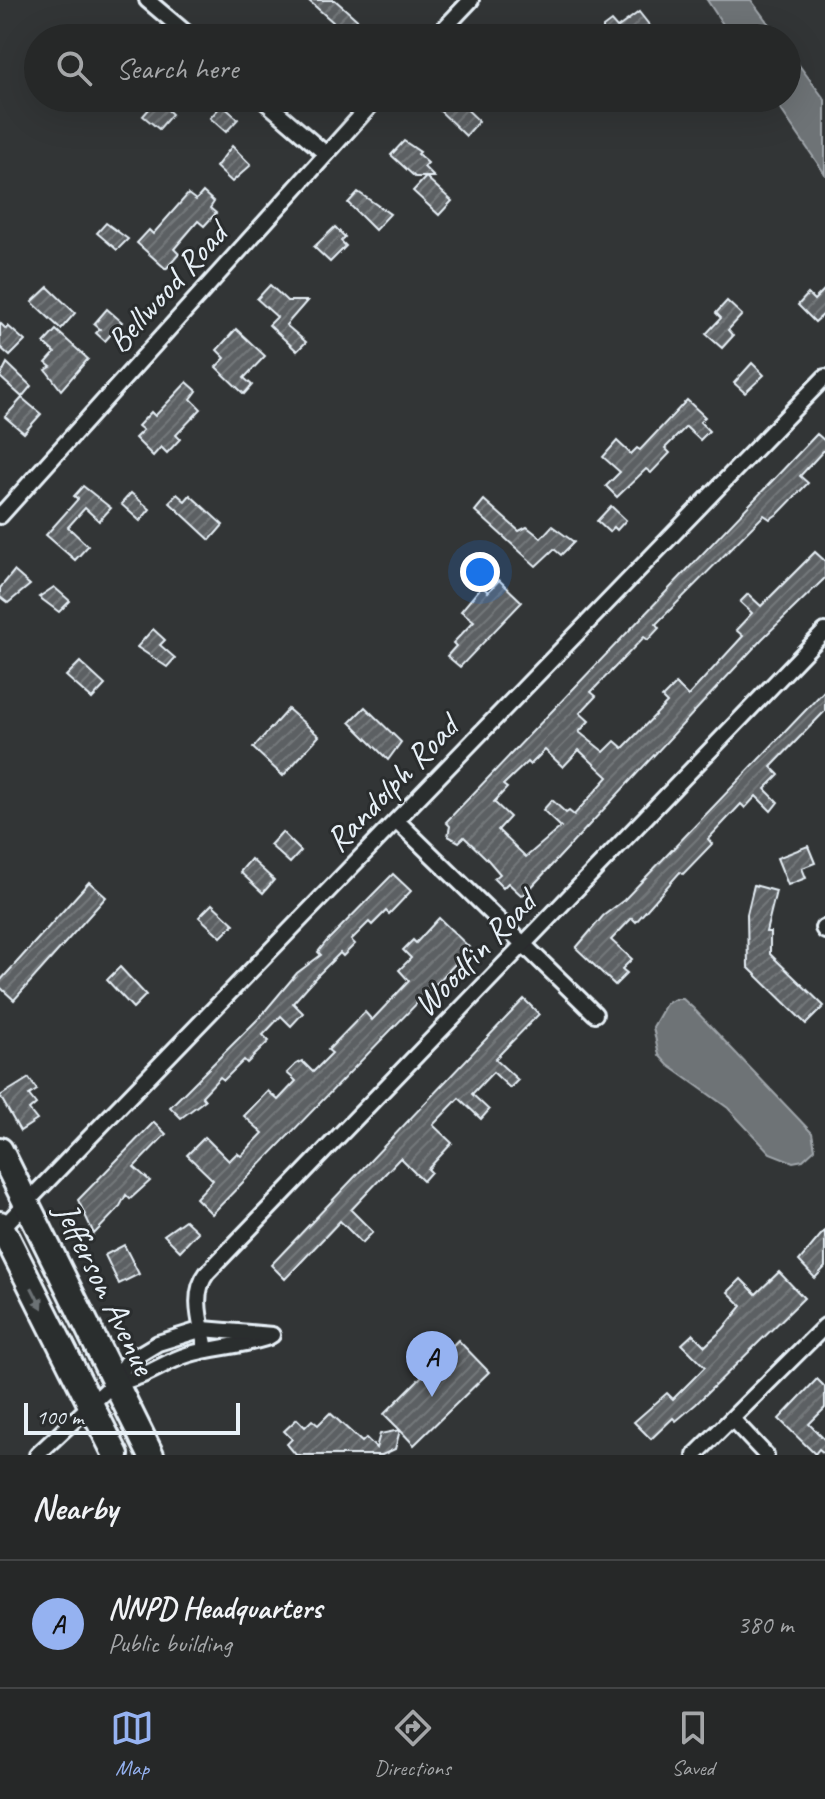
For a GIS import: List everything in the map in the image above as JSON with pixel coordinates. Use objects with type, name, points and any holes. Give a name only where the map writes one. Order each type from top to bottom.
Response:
[{"type":"main road","name":"Jefferson Avenue","points":[[0,1150],[151,1455]]},
{"type":"main road","name":"Jefferson Avenue","points":[[1,1228],[116,1455]]},
{"type":"street","points":[[147,0],[175,24]]},
{"type":"street","points":[[448,24],[471,0]]},
{"type":"street","points":[[277,112],[326,154]]},
{"type":"street","name":"Bellwood Road","points":[[0,516],[364,112]]},
{"type":"street","name":"Randolph Road","points":[[1,1228],[825,377]]},
{"type":"street","name":"Woodfin Road","points":[[206,1350],[198,1293],[207,1273],[825,631]]},
{"type":"street","points":[[397,821],[595,1014]]},
{"type":"street","points":[[695,1455],[825,1326]]},
{"type":"street","points":[[37,1455],[90,1402],[114,1383],[128,1361],[172,1336],[203,1329],[272,1335],[247,1345],[206,1350],[169,1362],[139,1379],[114,1383]]},
{"type":"street","points":[[732,1419],[766,1455]]},
{"type":"shaded area","points":[[707,0],[751,0],[769,24],[723,24]]},
{"type":"shaded area","points":[[801,68],[825,100],[825,174],[783,112],[801,112]]},
{"type":"shaded area","points":[[683,999],[693,1008],[812,1133],[815,1149],[803,1160],[793,1162],[770,1153],[728,1108],[668,1065],[659,1055],[653,1027],[666,1004]]},
{"type":"building","points":[[308,0],[335,0],[362,24],[335,24]]},
{"type":"building","points":[[639,12],[648,24],[622,24]]},
{"type":"building","points":[[146,112],[172,114],[159,129],[143,116]]},
{"type":"building","points":[[216,112],[230,112],[238,119],[226,132],[210,118]]},
{"type":"building","points":[[441,112],[470,112],[479,121],[466,136]]},
{"type":"building","points":[[404,141],[420,152],[418,154],[428,163],[424,167],[434,177],[415,177],[391,155]]},
{"type":"building","points":[[232,146],[251,165],[232,182],[216,167]]},
{"type":"building","points":[[426,177],[452,201],[439,215],[413,191]]},
{"type":"building","points":[[203,192],[214,202],[210,208],[216,213],[204,226],[198,221],[174,249],[179,254],[166,269],[137,243],[149,230],[153,234],[188,194],[196,200]]},
{"type":"building","points":[[358,192],[390,214],[375,230],[348,203]]},
{"type":"building","points":[[106,223],[128,239],[117,250],[97,233]]},
{"type":"building","points":[[335,227],[345,237],[341,241],[346,246],[330,262],[314,247]]},
{"type":"building","points":[[270,285],[287,301],[307,301],[286,325],[306,342],[297,351],[269,325],[277,317],[257,299]]},
{"type":"building","points":[[48,287],[75,313],[61,329],[32,302]]},
{"type":"building","points":[[825,289],[825,313],[815,322],[798,305],[808,294],[814,300]]},
{"type":"building","points":[[727,301],[742,315],[728,330],[733,336],[722,348],[706,334],[721,318],[716,313]]},
{"type":"building","points":[[107,309],[122,322],[105,341],[96,333],[100,329],[94,324]]},
{"type":"building","points":[[0,323],[25,341],[10,356],[0,347]]},
{"type":"building","points":[[236,329],[265,356],[244,378],[252,385],[244,394],[216,367],[225,358],[217,350]]},
{"type":"building","points":[[56,330],[88,359],[61,390],[46,370],[51,367],[46,363],[55,353],[44,343]]},
{"type":"building","points":[[7,363],[31,386],[22,397],[0,377]]},
{"type":"building","points":[[752,363],[764,375],[745,393],[734,383]]},
{"type":"building","points":[[187,382],[197,391],[191,399],[201,409],[176,435],[180,439],[167,453],[161,447],[153,456],[135,438],[143,430],[138,426],[151,412],[155,416]]},
{"type":"building","points":[[22,398],[41,414],[24,433],[5,417]]},
{"type":"building","points":[[687,400],[705,417],[700,422],[709,431],[700,440],[686,427],[665,448],[670,453],[651,473],[646,469],[617,497],[606,486],[620,472],[603,457],[617,441],[631,454],[637,448],[640,450]]},
{"type":"building","points":[[817,434],[825,441],[825,449],[800,476],[808,483],[779,513],[770,519],[764,515],[656,624],[659,628],[648,640],[644,637],[591,692],[596,696],[580,713],[589,721],[579,732],[604,752],[615,741],[623,748],[667,703],[662,698],[676,684],[688,696],[743,636],[736,630],[752,613],[740,602],[748,594],[761,606],[815,552],[825,561],[825,578],[762,639],[525,894],[521,895],[508,883],[503,888],[494,879],[500,874],[464,837],[459,842],[448,836],[450,826],[446,822]],"holes":[[[545,750],[563,767],[579,750],[608,777],[574,815],[569,811],[566,813],[552,800],[543,810],[561,827],[526,857],[498,830],[510,817],[494,802],[507,788],[503,785]]]},
{"type":"building","points":[[83,486],[111,508],[99,521],[85,508],[68,527],[88,546],[75,560],[46,535],[78,499],[74,496]]},
{"type":"building","points":[[131,493],[150,509],[140,521],[121,504]]},
{"type":"building","points":[[177,494],[185,501],[190,495],[223,525],[210,540],[169,502]]},
{"type":"building","points":[[484,500],[519,531],[527,527],[541,538],[552,526],[574,542],[561,555],[554,549],[536,566],[475,511]]},
{"type":"building","points":[[611,506],[626,520],[617,530],[614,527],[609,532],[597,521]]},
{"type":"building","points":[[14,571],[30,585],[8,603],[0,597],[0,588]]},
{"type":"building","points":[[499,580],[522,602],[460,667],[447,656],[456,646],[453,643],[474,621],[461,611],[482,586],[488,592]]},
{"type":"building","points":[[54,587],[70,601],[59,612],[39,597]]},
{"type":"building","points":[[153,629],[165,640],[160,645],[175,658],[167,667],[137,647]]},
{"type":"building","points":[[80,662],[105,685],[92,699],[66,676]]},
{"type":"building","points":[[825,690],[825,711],[771,767],[779,775],[765,789],[778,802],[771,811],[756,796],[745,808],[741,804],[708,839],[712,844],[683,874],[680,872],[636,922],[632,918],[611,940],[632,959],[622,969],[627,973],[615,985],[576,948],[603,916],[624,900]]},
{"type":"building","points":[[365,707],[401,742],[388,760],[350,722]]},
{"type":"building","points":[[288,709],[319,736],[283,776],[253,748]]},
{"type":"building","points":[[282,832],[301,851],[290,863],[270,845]]},
{"type":"building","points":[[808,846],[815,863],[802,868],[806,878],[788,885],[777,858]]},
{"type":"building","points":[[251,859],[274,880],[263,893],[240,872]]},
{"type":"building","points":[[393,874],[411,891],[389,914],[386,911],[372,925],[369,922],[351,940],[355,944],[343,956],[340,953],[316,977],[293,1003],[303,1013],[291,1026],[281,1016],[263,1035],[269,1041],[224,1080],[220,1077],[202,1096],[205,1100],[181,1118],[170,1107],[260,1017],[297,973],[321,955],[318,952],[326,942]]},
{"type":"building","points":[[89,882],[106,897],[14,1000],[0,987],[0,981]]},
{"type":"building","points":[[754,885],[776,891],[766,932],[770,932],[770,954],[824,1006],[806,1024],[748,967],[747,914]]},
{"type":"building","points":[[212,904],[234,924],[221,937],[199,917]]},
{"type":"building","points":[[439,918],[469,947],[461,958],[212,1214],[196,1198],[213,1180],[187,1155],[205,1137],[229,1161],[237,1153],[241,1156],[263,1133],[244,1116],[268,1091],[278,1100],[296,1081],[287,1073],[296,1064],[302,1061],[313,1072],[332,1053],[328,1050],[365,1012],[372,1020],[409,981],[399,970],[411,958],[403,950],[413,940],[416,943]]},
{"type":"building","points":[[120,967],[146,995],[133,1008],[107,980]]},
{"type":"building","points":[[524,999],[539,1014],[495,1059],[518,1080],[510,1088],[493,1072],[472,1094],[489,1110],[481,1119],[459,1098],[433,1125],[452,1143],[428,1169],[431,1172],[423,1181],[400,1158],[351,1210],[373,1232],[362,1243],[340,1221],[285,1279],[271,1265]]},
{"type":"building","points":[[29,1078],[37,1090],[29,1095],[36,1104],[29,1110],[37,1120],[20,1131],[0,1096]]},
{"type":"building","points":[[154,1122],[166,1134],[134,1167],[150,1181],[130,1199],[126,1195],[119,1208],[94,1234],[78,1200]]},
{"type":"building","points":[[185,1220],[198,1232],[180,1251],[164,1235]]},
{"type":"building","points":[[825,1230],[825,1267],[815,1278],[799,1261]]},
{"type":"building","points":[[124,1245],[139,1274],[119,1284],[105,1255]]},
{"type":"building","points":[[779,1272],[804,1298],[696,1404],[676,1421],[673,1418],[651,1439],[634,1422],[667,1393],[673,1399],[705,1367],[682,1344],[693,1334],[705,1346],[723,1329],[742,1306],[728,1292],[741,1279],[756,1294]]},
{"type":"building","points":[[458,1340],[489,1372],[414,1445],[384,1414]]},
{"type":"building","points":[[817,1379],[825,1387],[825,1408],[809,1424],[825,1440],[825,1454],[819,1449],[815,1454],[779,1419]]},
{"type":"building","points":[[330,1413],[362,1442],[366,1438],[376,1448],[380,1434],[400,1430],[395,1449],[382,1455],[296,1455],[287,1444],[292,1439],[284,1431],[297,1419],[305,1427],[312,1420],[318,1425]]},
{"type":"place","name":"NNPD Headquarters","points":[[432,1397]]}]
